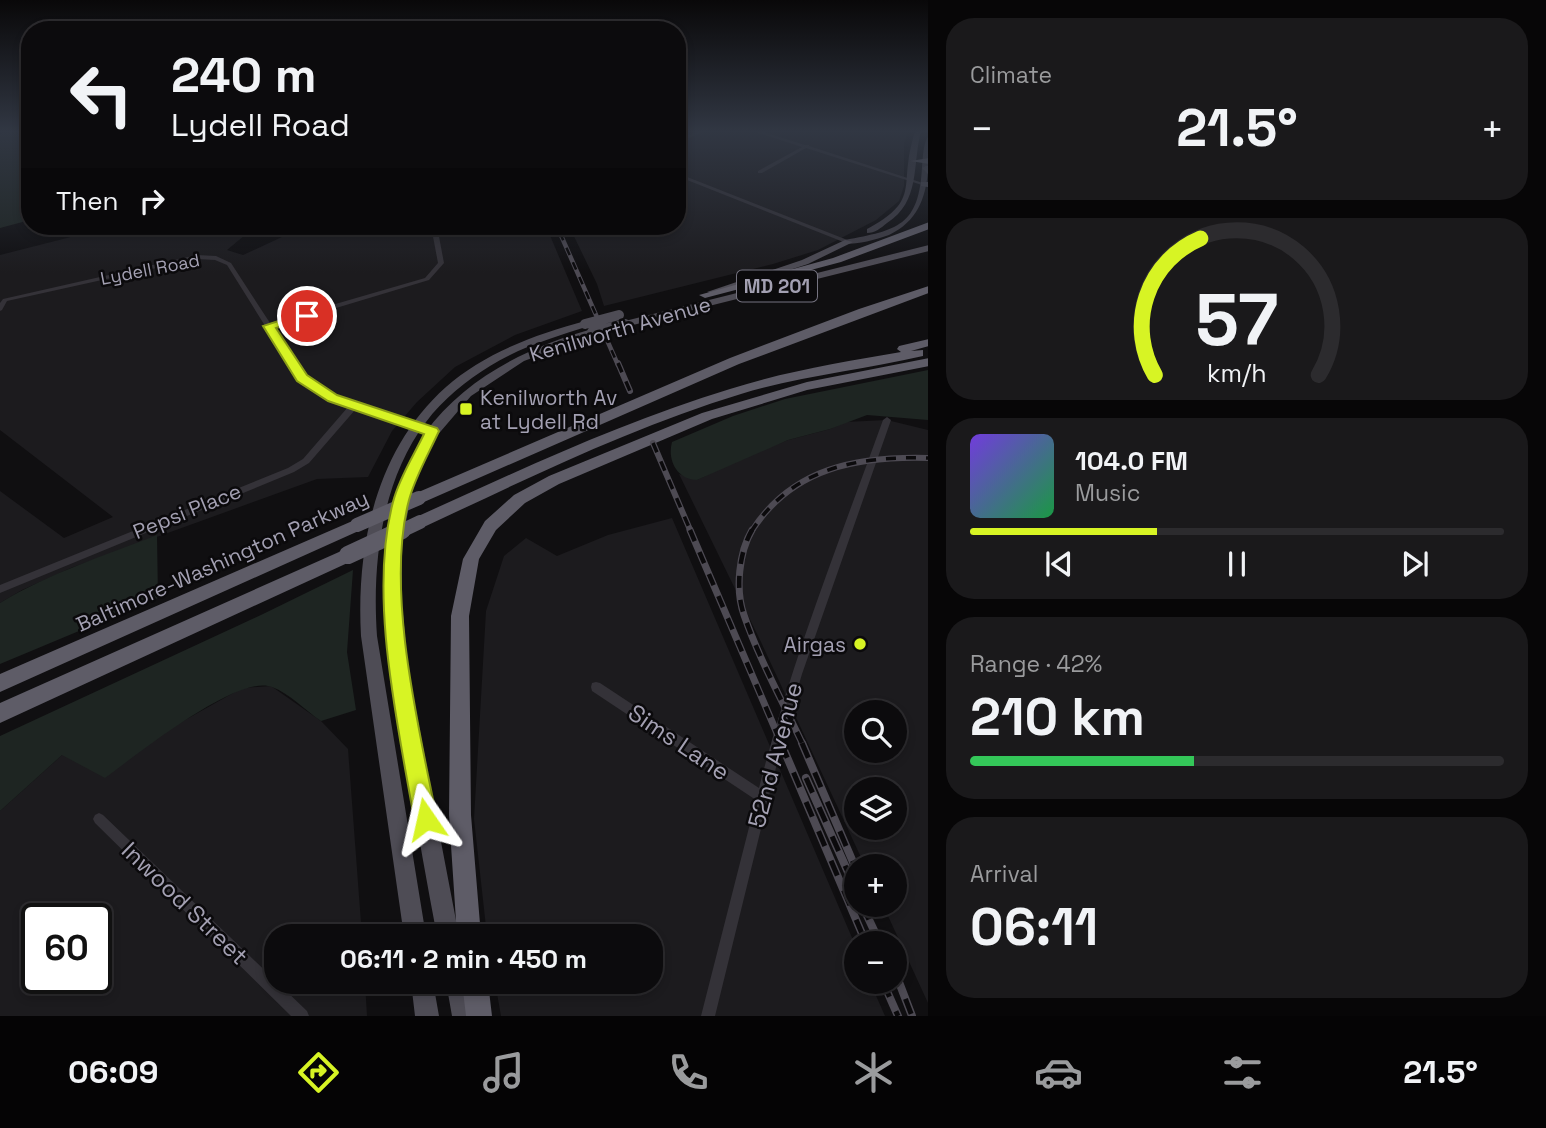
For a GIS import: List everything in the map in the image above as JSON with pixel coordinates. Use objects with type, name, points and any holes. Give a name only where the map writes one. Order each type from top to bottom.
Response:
[{"type":"highway","name":"MD 201","points":[[705,295],[826,264],[877,247],[928,225]]},
{"type":"highway","points":[[835,320],[883,297],[928,282]]},
{"type":"highway","name":"Baltimore-Washington Parkway","points":[[0,683],[731,361],[835,320],[928,289]]},
{"type":"highway","points":[[0,713],[535,470],[679,411],[752,387],[928,342]]},
{"type":"highway","points":[[826,369],[928,351]]},
{"type":"highway","points":[[467,924],[462,881],[458,793],[460,623],[467,568],[486,531],[512,504],[539,487],[688,423],[769,396],[928,362]]},
{"type":"highway","points":[[476,994],[479,1016]]},
{"type":"main road","name":"Kenilworth Avenue","points":[[622,320],[805,262],[848,242],[882,225],[904,209],[911,197],[913,181]]},
{"type":"main road","name":"Kenilworth Avenue","points":[[848,242],[882,234],[910,219],[922,203],[926,185]]},
{"type":"main road","name":"Kenilworth Avenue","points":[[413,924],[373,662],[368,603],[372,542],[382,497],[400,452],[415,425],[453,385],[496,356],[537,338],[928,248]]},
{"type":"main road","name":"Kenilworth Avenue","points":[[446,924],[400,681],[393,583],[396,522],[401,498],[432,431],[459,398],[486,376],[533,351],[588,328]]},
{"type":"main road","points":[[424,994],[427,1016]]},
{"type":"main road","points":[[459,994],[464,1016]]},
{"type":"street","points":[[688,178],[848,242]]},
{"type":"street","points":[[905,178],[926,185]]},
{"type":"street","points":[[269,326],[427,279],[441,263],[436,235]]},
{"type":"street","name":"Lydell Road","points":[[0,309],[3,298],[182,259],[207,257],[229,264],[302,378],[323,393],[354,406],[432,431]]},
{"type":"street","name":"Pepsi Place","points":[[0,589],[291,470],[306,461],[354,406]]},
{"type":"street","name":"52nd Avenue","points":[[708,1016],[762,797],[797,674],[887,420]]},
{"type":"street","name":"Sims Lane","points":[[596,687],[762,797]]},
{"type":"street","name":"Inwood Street","points":[[99,819],[302,1016]]},
{"type":"shaded area","points":[[0,178],[21,178],[21,222],[0,228]]},
{"type":"shaded area","points":[[686,178],[904,178],[899,201],[876,220],[818,250],[773,264],[604,306],[597,284],[573,235],[686,235]]},
{"type":"shaded area","points":[[79,235],[245,235],[227,250],[243,255],[286,235],[550,235],[582,311],[515,335],[455,367],[417,402],[392,431],[368,477],[317,479],[71,568],[0,603],[0,491],[64,538],[113,517],[0,430],[0,255]]},
{"type":"shaded area","points":[[928,370],[928,420],[867,415],[830,429],[788,440],[697,480],[684,477],[672,462],[672,442],[733,416],[785,399]]},
{"type":"shaded area","points":[[887,420],[928,430],[928,1003],[907,957],[907,931],[895,931],[889,917],[907,917],[907,854],[859,854],[853,840],[907,840],[907,777],[844,777],[844,821],[679,474],[697,480],[744,457],[788,440],[830,429],[845,422]]},
{"type":"shaded area","points":[[672,518],[849,931],[844,931],[844,994],[875,994],[885,1016],[501,1016],[497,994],[663,994],[663,924],[486,924],[474,819],[486,611],[504,556],[526,538],[557,556],[608,535]]},
{"type":"shaded area","points":[[157,535],[158,598],[0,664],[0,603],[57,574]]},
{"type":"shaded area","points":[[353,570],[347,652],[356,710],[321,721],[278,690],[256,686],[236,692],[187,719],[105,778],[62,755],[0,811],[0,736]]},
{"type":"shaded area","points":[[271,686],[321,721],[348,749],[361,924],[264,924],[264,994],[366,994],[367,1016],[0,1016],[0,811],[62,755],[178,724],[242,688]]},
{"type":"railway","points":[[561,235],[618,365]]},
{"type":"railway","points":[[618,363],[630,391]]},
{"type":"railway","points":[[653,443],[691,532]]},
{"type":"railway","points":[[751,532],[768,510],[786,493],[807,479],[852,463],[928,458]]},
{"type":"railway","points":[[690,530],[782,745]]},
{"type":"railway","points":[[751,532],[741,560],[741,605],[757,648],[803,745]]},
{"type":"railway","points":[[781,743],[861,931]]},
{"type":"railway","points":[[802,743],[850,854]]},
{"type":"railway","points":[[806,778],[844,863]]},
{"type":"railway","points":[[868,917],[874,931]]},
{"type":"railway","points":[[888,994],[898,1016]]},
{"type":"railway","points":[[904,994],[912,1016]]},
{"type":"place","name":"Kenilworth Av at Lydell Rd","points":[[466,409]]},
{"type":"place","name":"Airgas","points":[[860,644]]},
{"type":"route","points":[[307,316],[269,326],[302,378],[332,398],[432,431],[401,498],[396,522],[393,583],[400,681],[426,819]]}]
